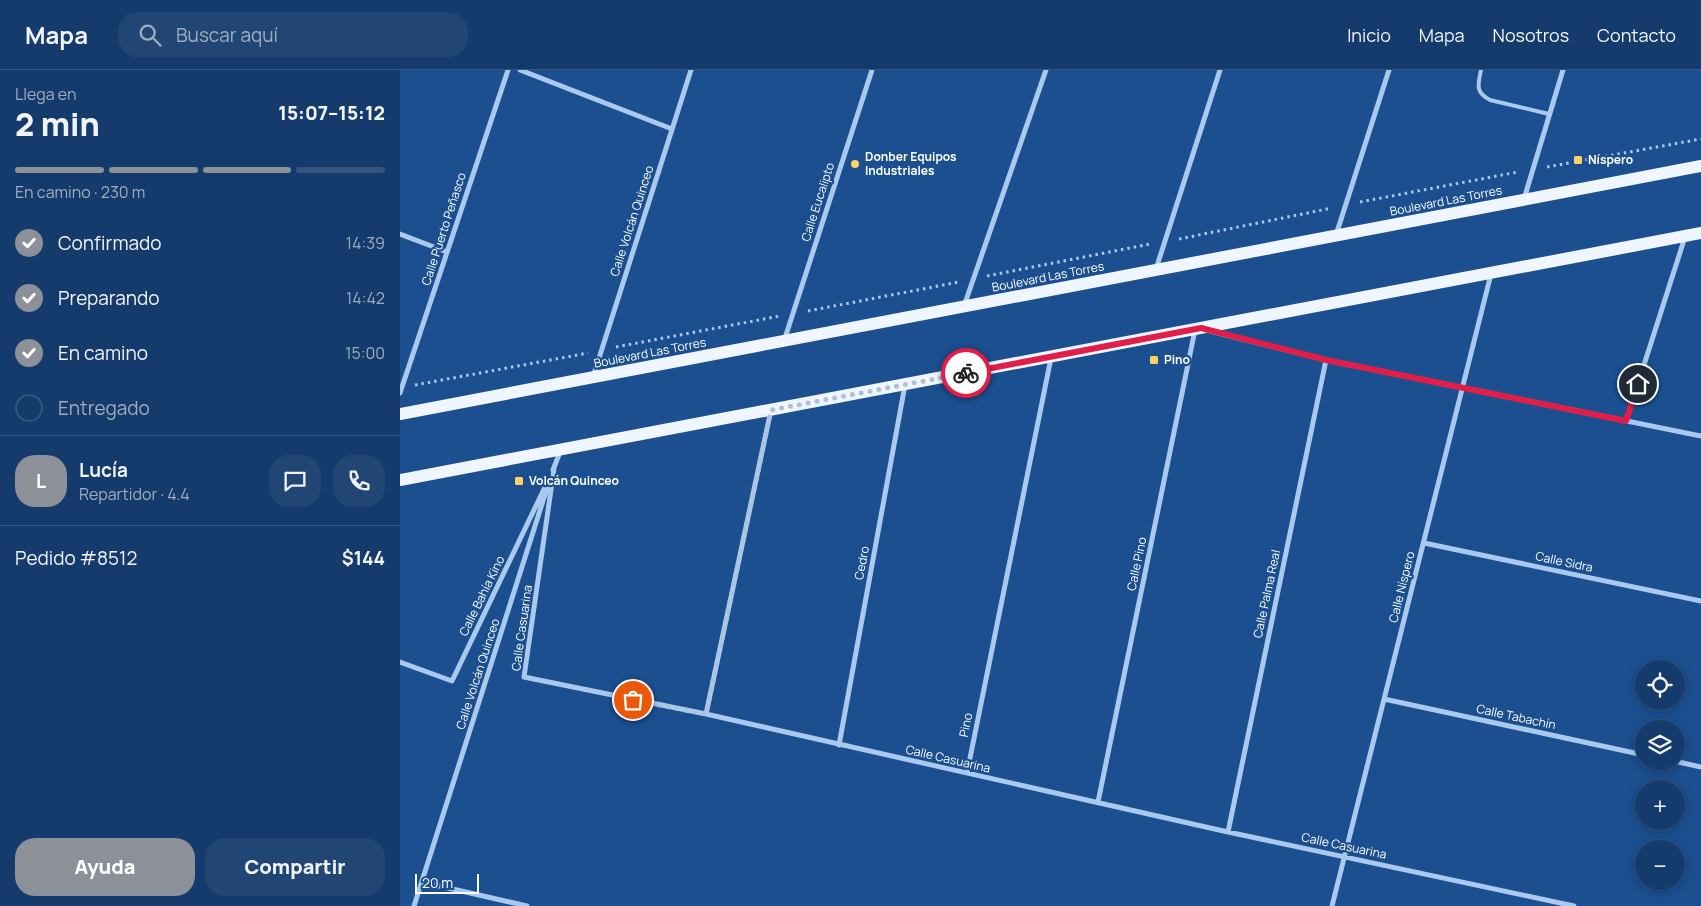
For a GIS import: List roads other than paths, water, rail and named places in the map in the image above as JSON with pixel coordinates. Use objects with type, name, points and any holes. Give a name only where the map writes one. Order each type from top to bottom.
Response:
[{"type":"main road","name":"Boulevard Las Torres","points":[[400,414],[1701,166]]},
{"type":"main road","points":[[400,480],[1701,233]]},
{"type":"street","name":"Calle Puerto Peñasco","points":[[400,393],[508,70]]},
{"type":"street","points":[[520,70],[672,129]]},
{"type":"street","name":"Calle Volcán Quinceo","points":[[592,378],[690,70]]},
{"type":"street","name":"Calle Eucalipto","points":[[784,341],[872,70]]},
{"type":"street","points":[[964,307],[1046,70]]},
{"type":"street","points":[[1156,270],[1220,70]]},
{"type":"street","points":[[1336,236],[1388,70]]},
{"type":"street","points":[[1524,200],[1563,70]]},
{"type":"street","points":[[400,234],[447,252]]},
{"type":"street","points":[[1626,421],[1685,236]]},
{"type":"street","name":"Calle Níspero","points":[[1332,906],[1492,273]]},
{"type":"street","points":[[1198,329],[1326,360],[1701,436]]},
{"type":"street","name":"Calle Pino","points":[[1098,802],[1198,329]]},
{"type":"street","name":"Pino","points":[[967,773],[1051,357]]},
{"type":"street","name":"Calle Palma Real","points":[[1228,832],[1326,360]]},
{"type":"street","name":"Cedro","points":[[839,744],[906,384]]},
{"type":"street","points":[[706,714],[771,410]]},
{"type":"street","name":"Calle Volcán Quinceo","points":[[414,906],[561,449]]},
{"type":"street","name":"Calle Casuarina","points":[[554,468],[524,677],[706,714],[1228,832],[1574,906]]},
{"type":"street","name":"Calle Bahía Kino","points":[[400,662],[452,681],[554,468]]},
{"type":"street","name":"Calle Sidra","points":[[1424,542],[1701,601]]},
{"type":"street","name":"Calle Tabachín","points":[[1384,699],[1635,753]]},
{"type":"street","points":[[1685,763],[1701,767]]},
{"type":"street","points":[[422,882],[527,906]]},
{"type":"lane","points":[[1482,70],[1478,86],[1482,96],[1490,100],[1549,114]]},
{"type":"place","name":"Níspero","points":[[1578,160]]},
{"type":"place","name":"Donber Equipos Industriales","points":[[855,164]]},
{"type":"place","name":"Pino","points":[[1154,360]]},
{"type":"place","name":"Volcán Quinceo","points":[[519,481]]}]
